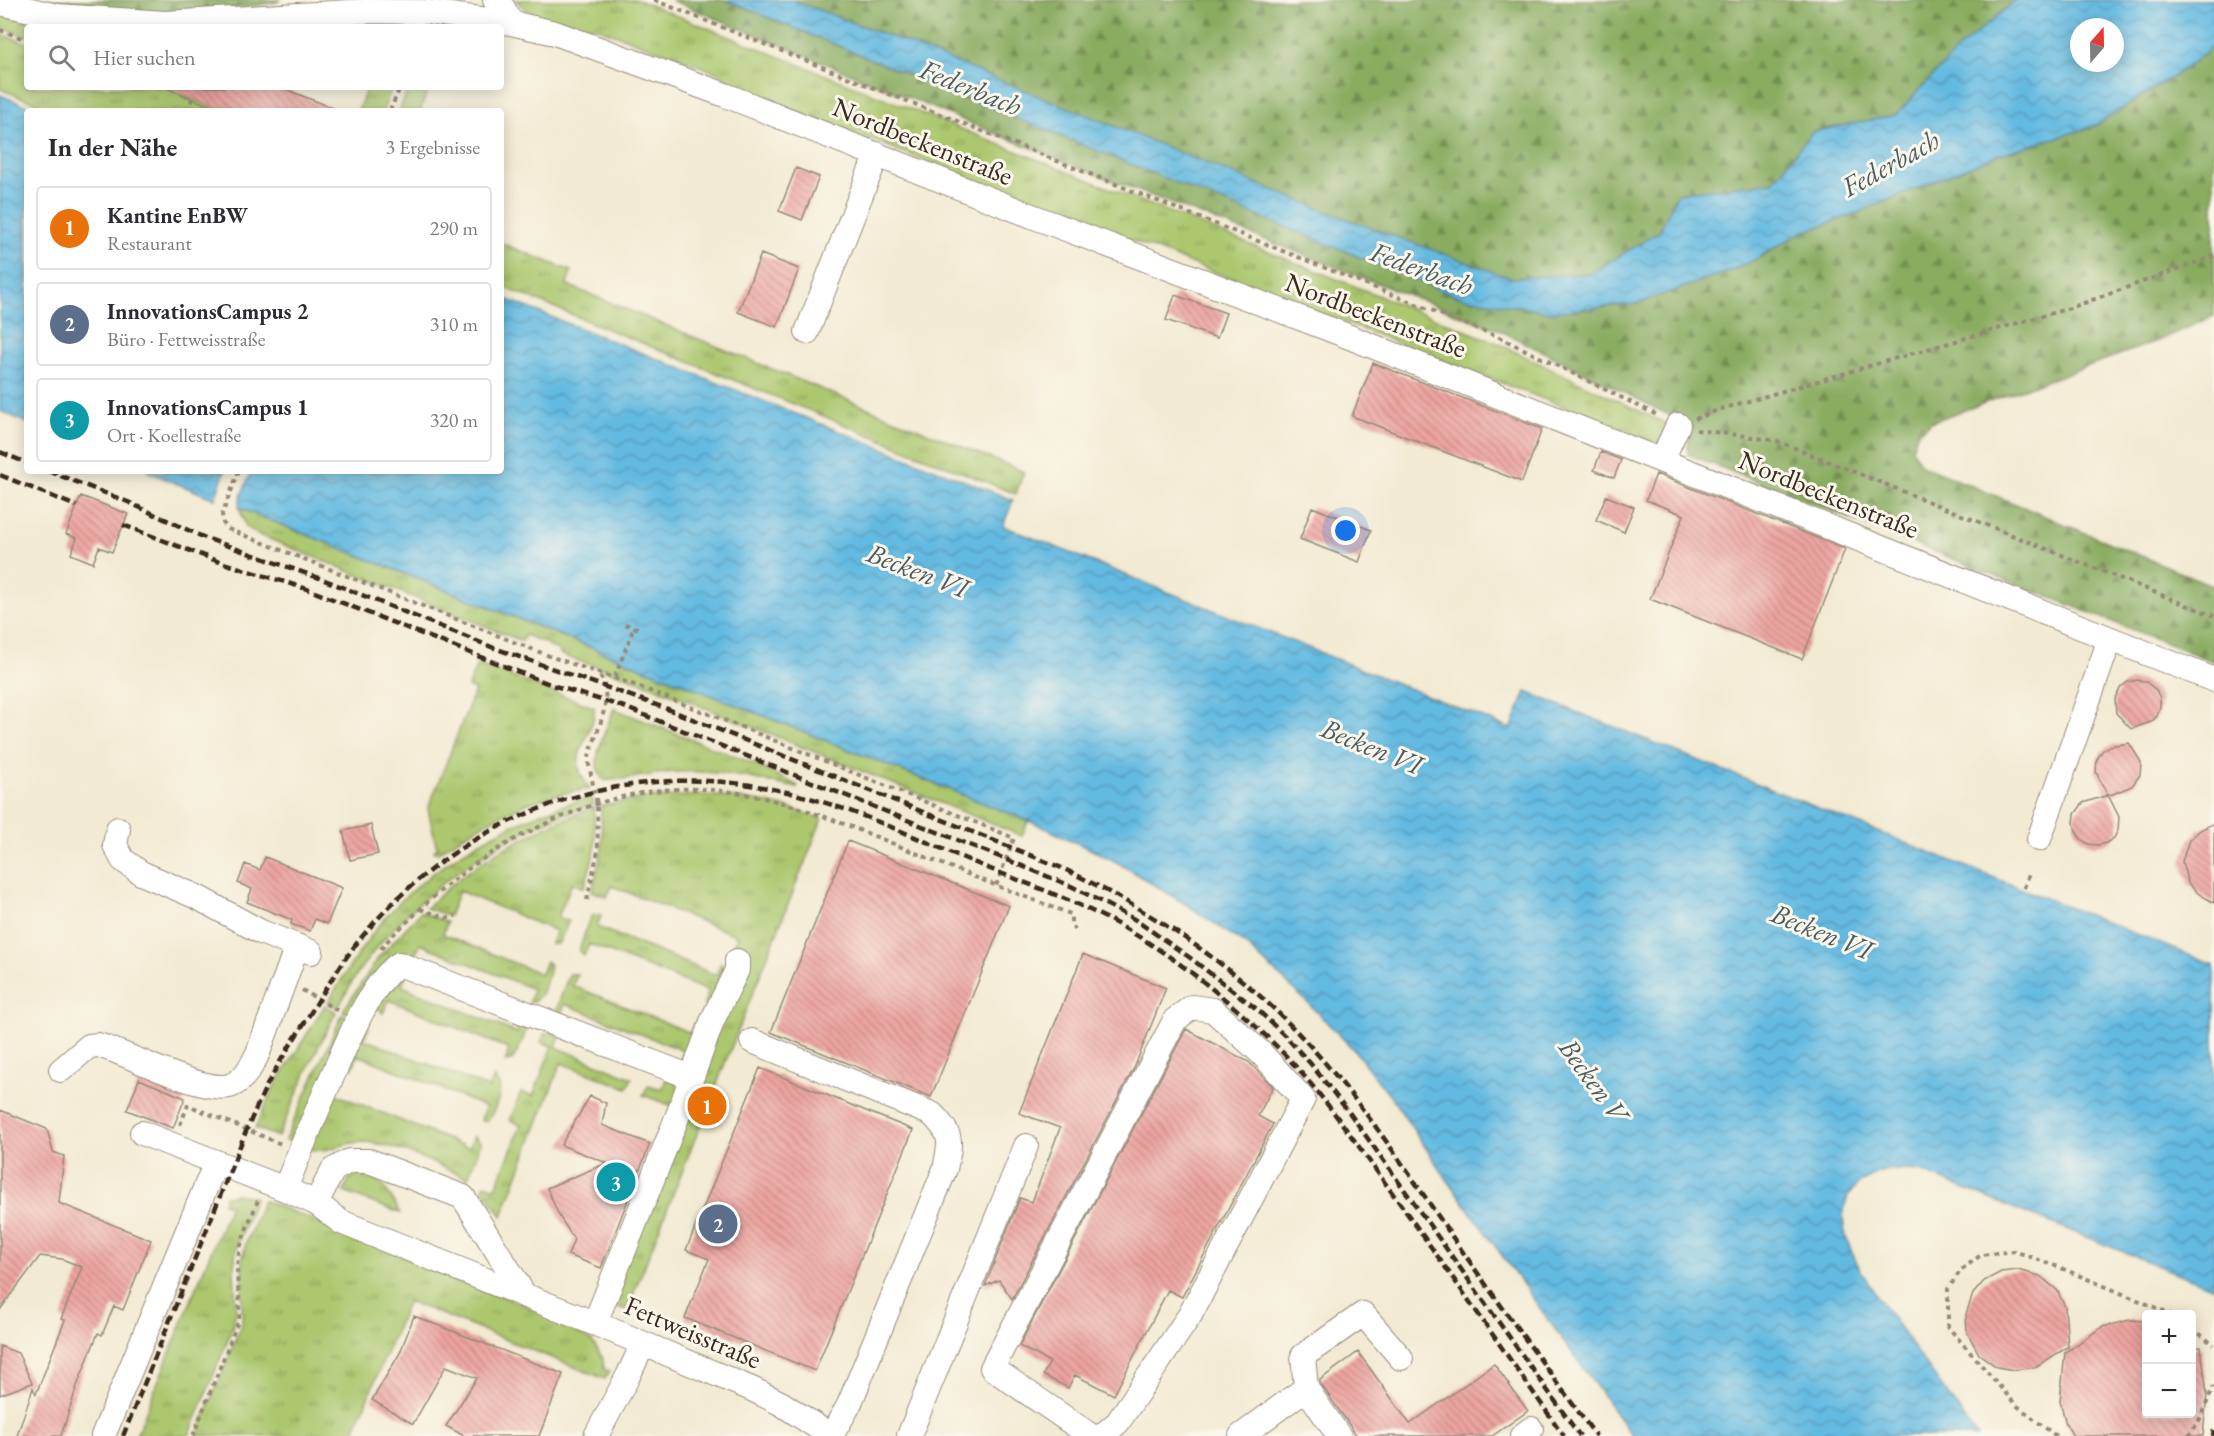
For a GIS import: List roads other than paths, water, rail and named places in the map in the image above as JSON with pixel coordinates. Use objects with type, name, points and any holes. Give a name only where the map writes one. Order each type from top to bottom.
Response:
[{"type":"street","points":[[495,0],[512,23]]},
{"type":"street","name":"Nordbeckenstraße","points":[[0,3],[57,16],[165,23],[424,6],[512,23],[565,37],[725,95],[1048,222],[1342,333],[2214,680]]},
{"type":"street","points":[[807,332],[877,154]]},
{"type":"street","points":[[1662,460],[1678,425]]},
{"type":"street","points":[[2039,839],[2110,639]]},
{"type":"street","points":[[62,1070],[89,1046],[98,1045],[200,1084],[229,1086],[239,1081],[250,1068],[258,1053],[304,949],[261,932],[197,897],[141,873],[123,860],[116,845],[118,829]]},
{"type":"street","points":[[595,1323],[678,1115],[713,1019],[737,970],[737,961]]},
{"type":"street","points":[[275,1185],[300,1151],[356,1021],[389,970],[399,964],[691,1077]]},
{"type":"street","points":[[1091,1436],[992,1368],[1174,1020],[1191,1007],[1213,1010],[1262,1053],[1303,1099],[1190,1314],[1118,1422],[1102,1436]]},
{"type":"street","points":[[752,1041],[932,1114],[944,1126],[950,1143],[945,1169],[858,1383],[831,1436]]},
{"type":"street","name":"Fettweisstraße","points":[[142,1133],[316,1203],[341,1222],[595,1323],[782,1404],[831,1436]]},
{"type":"street","points":[[909,1436],[1026,1146]]},
{"type":"street","points":[[316,1203],[333,1170],[349,1161],[369,1161],[463,1197],[525,1296]]},
{"type":"street","points":[[103,1436],[224,1165]]},
{"type":"street","points":[[1339,1436],[1306,1388],[1303,1356],[1363,1314],[1401,1359]]},
{"type":"street","points":[[596,1436],[643,1344]]},
{"type":"street","points":[[1241,1436],[1306,1388]]},
{"type":"water","name":"Federbach","points":[[725,0],[792,0],[902,41],[1330,213],[1511,278],[1590,274],[1659,232],[1678,193],[1773,182],[1812,132],[1896,115],[1959,48],[2016,0],[2214,0],[2214,45],[2185,69],[2095,126],[1997,155],[1857,213],[1798,234],[1758,258],[1730,271],[1636,304],[1551,312],[1458,297]]},
{"type":"water","points":[[0,95],[32,108],[24,108],[24,422],[0,411]]},
{"type":"water","points":[[504,298],[1013,500],[1003,526],[1511,729],[1526,692],[2214,965],[2214,1288],[1920,1171],[1884,1171],[1858,1184],[1846,1203],[1844,1224],[1850,1248],[1877,1296],[1977,1436],[1632,1436],[1444,1175],[1396,1104],[1354,1050],[1246,945],[1184,903],[1115,861],[1041,826],[239,508],[250,474],[504,474]]},
{"type":"water","points":[[153,474],[224,474],[215,499]]},
{"type":"railway","points":[[0,452],[24,462]]},
{"type":"railway","points":[[56,474],[128,502],[203,537],[322,579],[494,648],[665,708],[1062,868],[1166,925],[1260,996],[1313,1049],[1383,1137],[1596,1436]]},
{"type":"railway","points":[[0,475],[76,506]]},
{"type":"railway","points":[[123,525],[217,561],[307,589],[552,685],[624,707],[1071,886],[1134,919],[1189,957],[1258,1010],[1310,1063],[1351,1115],[1580,1436]]},
{"type":"railway","points":[[123,1436],[265,1089],[334,976],[373,924],[412,885],[456,852],[503,825],[552,804],[605,789],[658,782],[713,781],[768,788],[794,794],[820,801],[898,830],[1098,914],[1165,954],[1207,985],[1285,1054],[1319,1094],[1564,1436]]},
{"type":"railway","points":[[2213,1436],[2214,1430]]},
{"type":"place","name":"Kantine EnBW","points":[[707,1106]]},
{"type":"place","name":"InnovationsCampus 1","points":[[616,1182]]},
{"type":"place","name":"InnovationsCampus 2","points":[[718,1224]]},
{"type":"water label","name":"Becken VI","points":[[918,570]]},
{"type":"water label","name":"Becken VI","points":[[1372,746]]},
{"type":"water label","name":"Becken VI","points":[[1822,931]]},
{"type":"water label","name":"Becken V","points":[[1594,1080]]}]
